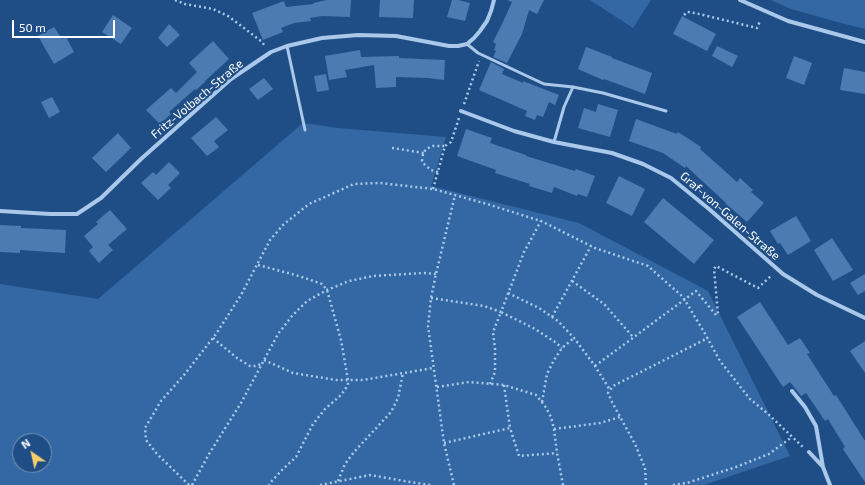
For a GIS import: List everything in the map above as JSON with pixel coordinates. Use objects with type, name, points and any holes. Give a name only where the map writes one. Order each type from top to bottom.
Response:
[{"type":"street","points":[[467,44],[474,38],[487,21],[494,0]]},
{"type":"street","points":[[740,0],[788,21],[865,42]]},
{"type":"street","name":"Fritz-Volbach-Straße","points":[[0,211],[77,214],[101,198],[141,159],[231,79],[271,52],[287,46],[322,38],[358,35],[396,36],[448,46],[467,44]]},
{"type":"street","name":"Graf-von-Galen-Straße","points":[[461,111],[514,131],[554,142],[612,153],[643,164],[671,178],[709,209],[778,270],[817,295],[865,318]]},
{"type":"street","points":[[792,391],[805,407],[816,426],[823,467],[830,485]]},
{"type":"street","points":[[809,452],[823,467]]},
{"type":"lane","points":[[467,44],[478,53],[544,84],[573,87],[603,93],[666,111]]},
{"type":"lane","points":[[287,46],[305,130]]},
{"type":"lane","points":[[554,142],[564,107],[573,87]]},
{"type":"path","points":[[175,0],[185,4],[213,8],[228,16],[261,41],[271,52]]},
{"type":"path","points":[[684,16],[687,12],[694,13],[757,28],[760,21]]},
{"type":"path","points":[[438,172],[431,170],[424,165],[422,161],[423,154],[426,149],[433,146],[445,146],[451,142],[482,55]]},
{"type":"path","points":[[434,189],[445,146]]},
{"type":"path","points":[[392,148],[424,153]]},
{"type":"path","points":[[189,485],[156,454],[146,440],[145,428],[161,401],[213,338],[241,295],[270,240],[283,225],[309,204],[354,184],[380,183],[434,189],[541,221],[591,246],[648,266],[683,297],[720,361],[750,399],[809,452]]},
{"type":"path","points":[[454,485],[444,443],[428,326],[431,298],[455,195]]},
{"type":"path","points":[[490,384],[495,372],[495,349],[492,332],[524,252],[541,221]]},
{"type":"path","points":[[552,317],[591,246]]},
{"type":"path","points":[[257,265],[322,284],[327,290],[341,340],[348,380],[348,385],[341,395],[325,408],[313,424],[296,457],[269,485]]},
{"type":"path","points":[[595,366],[696,291],[716,315],[718,314],[714,269],[716,266],[758,288],[778,270]]},
{"type":"path","points":[[192,485],[241,402],[278,334],[292,316],[307,301],[327,290],[349,281],[373,276],[423,273],[436,274]]},
{"type":"path","points":[[572,281],[604,304],[634,337]]},
{"type":"path","points":[[508,293],[539,308],[558,321],[574,338],[595,366],[610,390]]},
{"type":"path","points":[[431,298],[484,306],[501,312],[535,329],[562,348]]},
{"type":"path","points":[[213,338],[237,358],[250,366],[262,364]]},
{"type":"path","points":[[542,403],[548,374],[554,360],[562,348],[574,338]]},
{"type":"path","points":[[646,485],[645,468],[635,444],[608,393],[613,386],[708,338]]},
{"type":"path","points":[[264,360],[293,373],[336,380],[363,380],[433,368]]},
{"type":"path","points":[[338,481],[345,464],[354,452],[390,412],[398,398],[403,373]]},
{"type":"path","points":[[437,387],[469,382],[504,385],[536,395],[545,406],[551,417],[563,485]]},
{"type":"path","points":[[504,385],[510,428],[519,456],[557,453]]},
{"type":"path","points":[[554,429],[600,423],[620,417]]},
{"type":"path","points":[[444,443],[510,428]]},
{"type":"path","points":[[673,485],[687,483],[736,467],[769,454],[792,436]]},
{"type":"path","points":[[320,485],[370,475],[432,485]]},
{"type":"shaded area","points":[[590,0],[651,0],[633,28]]},
{"type":"shaded area","points":[[771,0],[865,0],[865,29],[791,9]]},
{"type":"shaded area","points":[[303,123],[338,128],[446,137],[431,186],[579,223],[708,291],[790,456],[704,485],[0,485],[0,284],[98,299]]},
{"type":"building","points":[[327,0],[351,0],[350,17],[322,16],[310,18],[311,21],[294,23],[281,28],[283,32],[263,40],[252,13],[284,1],[286,7],[314,4],[313,3]]},
{"type":"building","points":[[380,0],[414,0],[413,18],[379,17]]},
{"type":"building","points":[[452,0],[470,3],[465,21],[447,17]]},
{"type":"building","points":[[507,0],[544,0],[537,14],[529,10],[522,34],[507,63],[493,57],[496,51],[494,50],[496,44],[493,42],[512,2]]},
{"type":"building","points":[[113,15],[132,28],[121,44],[102,32]]},
{"type":"building","points":[[682,16],[716,34],[707,51],[673,34]]},
{"type":"building","points":[[169,24],[180,35],[167,47],[158,38]]},
{"type":"building","points":[[54,27],[62,39],[66,37],[74,52],[54,64],[38,36]]},
{"type":"building","points":[[213,41],[229,59],[196,90],[195,89],[169,112],[171,114],[160,124],[146,110],[171,88],[176,93],[197,72],[189,63]]},
{"type":"building","points":[[717,46],[738,56],[732,67],[712,56]]},
{"type":"building","points":[[586,47],[652,73],[645,94],[604,79],[603,80],[578,69]]},
{"type":"building","points":[[360,50],[361,57],[399,56],[399,58],[445,60],[444,80],[396,77],[396,87],[376,88],[374,65],[345,70],[347,77],[329,80],[325,56]]},
{"type":"building","points":[[794,56],[812,63],[804,85],[786,78]]},
{"type":"building","points":[[491,62],[504,69],[502,74],[559,95],[555,105],[549,102],[543,117],[537,115],[535,120],[525,116],[527,111],[479,90]]},
{"type":"building","points":[[844,68],[865,72],[865,94],[840,90]]},
{"type":"building","points":[[326,74],[329,90],[317,92],[314,76]]},
{"type":"building","points":[[264,78],[273,89],[258,100],[249,89]]},
{"type":"building","points":[[52,97],[60,112],[49,118],[41,102]]},
{"type":"building","points":[[598,104],[618,110],[610,137],[578,128],[584,108],[596,112]]},
{"type":"building","points":[[216,117],[228,130],[214,141],[219,147],[207,156],[191,138]]},
{"type":"building","points":[[636,119],[677,134],[678,132],[701,147],[700,149],[737,182],[740,178],[753,190],[751,192],[764,203],[747,222],[686,166],[685,168],[663,153],[629,141]]},
{"type":"building","points":[[466,129],[492,138],[490,143],[526,156],[575,171],[576,169],[595,176],[587,197],[578,194],[577,196],[554,187],[552,193],[529,186],[530,184],[495,173],[496,170],[457,156]]},
{"type":"building","points":[[118,133],[131,148],[106,172],[92,158]]},
{"type":"building","points":[[169,162],[180,173],[168,185],[171,188],[158,200],[141,183],[153,172],[156,175]]},
{"type":"building","points":[[619,176],[645,189],[632,216],[606,203]]},
{"type":"building","points":[[663,198],[714,240],[694,264],[644,222]]},
{"type":"building","points":[[110,210],[127,229],[108,245],[113,250],[99,263],[89,251],[93,247],[84,236],[98,224],[96,222]]},
{"type":"building","points":[[796,216],[811,241],[788,255],[780,243],[778,244],[770,231]]},
{"type":"building","points":[[0,225],[21,226],[21,228],[66,230],[65,253],[20,250],[20,253],[0,252]]},
{"type":"building","points":[[832,238],[853,270],[833,281],[814,250]]},
{"type":"building","points":[[865,274],[865,291],[858,295],[850,283]]},
{"type":"building","points":[[760,302],[788,345],[800,338],[810,353],[807,354],[834,396],[836,395],[865,441],[865,482],[843,449],[845,447],[828,419],[825,421],[806,393],[801,396],[790,382],[783,387],[737,317]]},
{"type":"building","points":[[865,341],[865,373],[850,351]]}]
